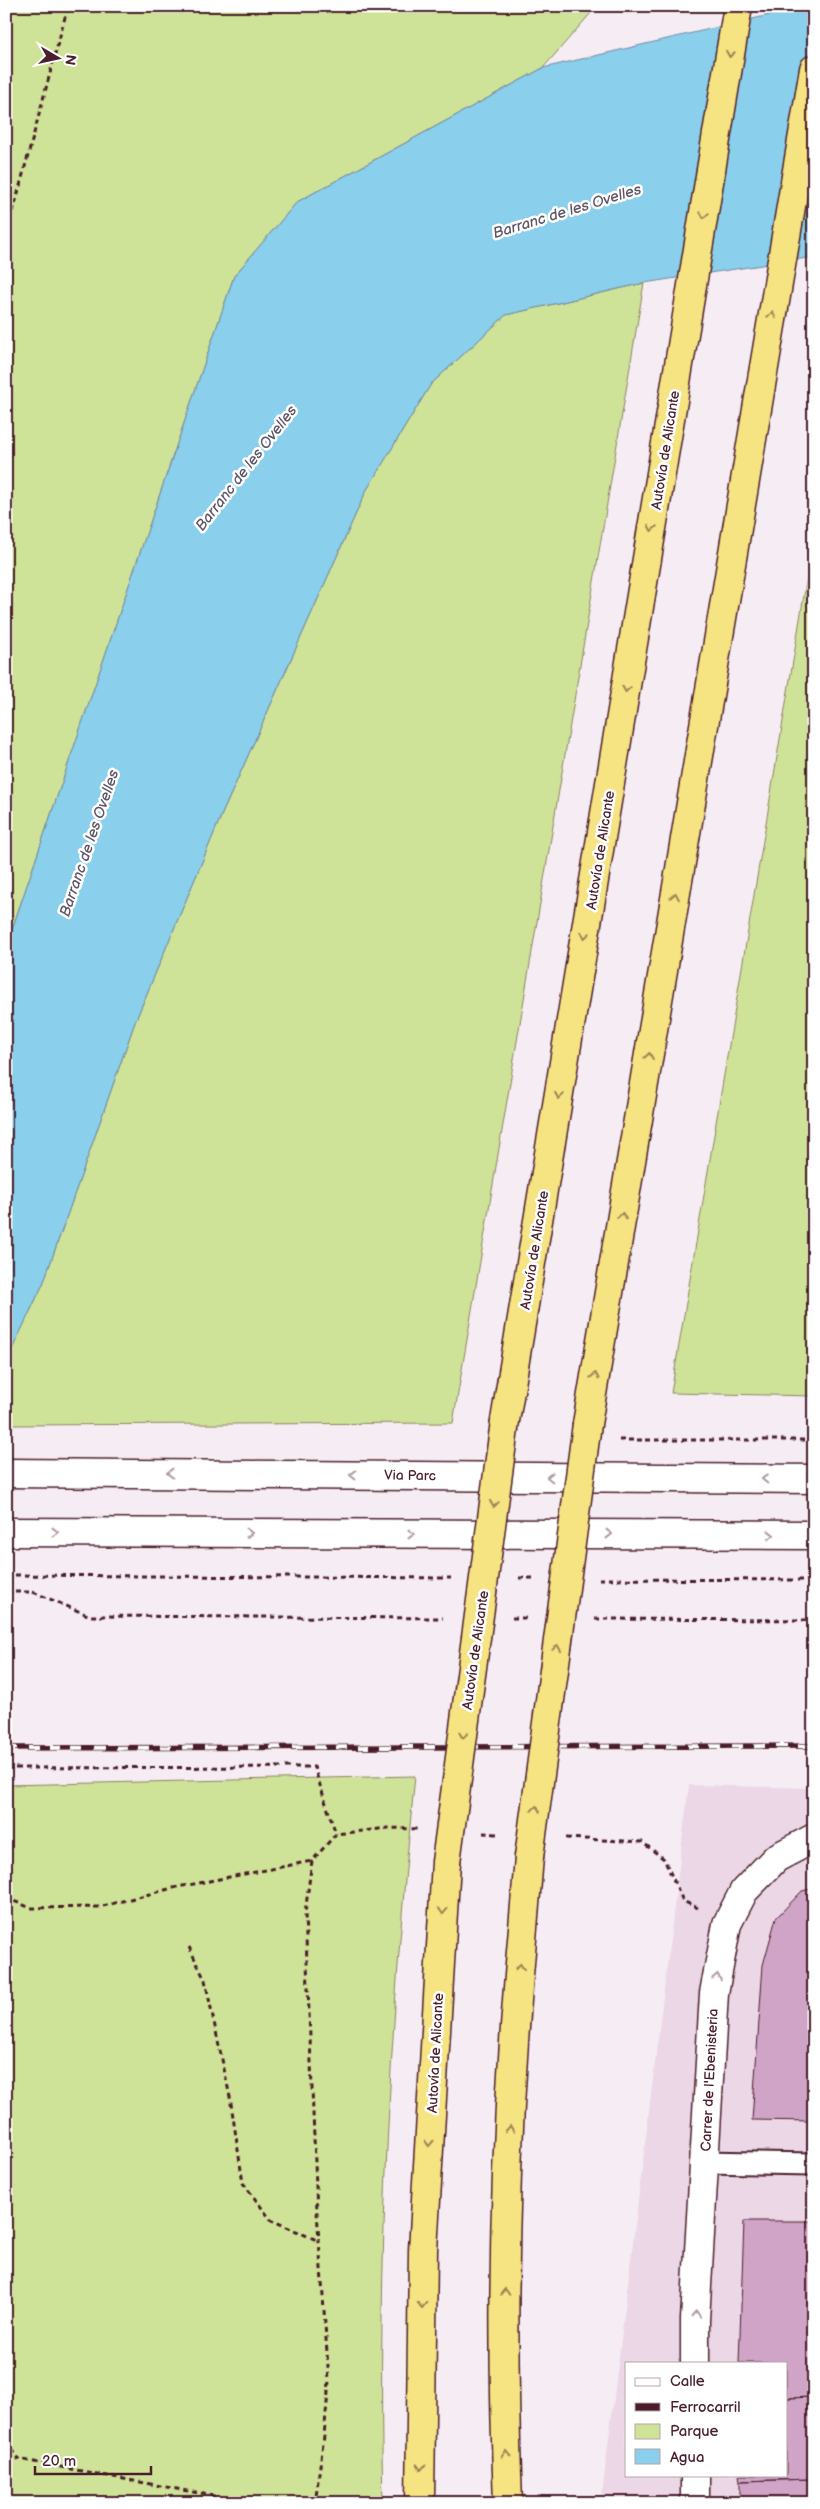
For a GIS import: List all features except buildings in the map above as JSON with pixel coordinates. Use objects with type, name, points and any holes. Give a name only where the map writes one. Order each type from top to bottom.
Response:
[{"type":"highway","name":"Autovía de Alicante","points":[[420,2503],[423,2250],[446,1862],[506,1421],[738,6]]},
{"type":"highway","points":[[508,2503],[504,2401],[506,2214],[514,2042],[529,1857],[587,1424],[814,69]]},
{"type":"main road","name":"Via Parc","points":[[6,1473],[219,1473],[814,1479]]},
{"type":"main road","points":[[6,1532],[814,1535]]},
{"type":"main road","name":"Carrer de l'Ebenisteria","points":[[695,2362],[695,2320],[714,1993],[727,1924],[744,1891],[776,1858],[814,1838]]},
{"type":"main road","points":[[695,2476],[696,2503]]},
{"type":"lane","points":[[704,2162],[814,2164]]},
{"type":"path","points":[[6,219],[14,208],[68,6]]},
{"type":"path","points":[[6,1575],[458,1578]]},
{"type":"path","points":[[517,1578],[537,1578]]},
{"type":"path","points":[[596,1579],[814,1580]]},
{"type":"path","points":[[6,1592],[33,1592],[90,1616],[447,1618]]},
{"type":"path","points":[[506,1618],[536,1618]]},
{"type":"path","points":[[586,1619],[814,1620]]},
{"type":"path","points":[[6,1768],[314,1767],[336,1834]]},
{"type":"path","points":[[315,2503],[324,2436],[328,2381],[319,2241],[305,1913],[312,1861],[336,1834],[388,1828],[427,1830]]},
{"type":"path","points":[[475,1833],[504,1834]]},
{"type":"path","points":[[562,1838],[642,1842],[664,1859],[683,1900],[727,1924]]},
{"type":"path","points":[[6,1898],[31,1908],[99,1907],[173,1888],[312,1861]]},
{"type":"path","points":[[189,1947],[204,1980],[230,2096],[243,2184],[271,2220],[319,2241]]},
{"type":"path","points":[[6,2442],[18,2459],[251,2503]]},
{"type":"shaded area","points":[[689,1785],[814,1788],[814,2503],[601,2503]]},
{"type":"green space","points":[[6,6],[597,6],[543,68],[297,202],[234,276],[6,947]]},
{"type":"green space","points":[[644,283],[453,1423],[6,1425],[6,1362],[43,1284],[135,1022],[222,814],[366,491],[431,384],[506,315]]},
{"type":"green space","points":[[814,535],[814,1396],[671,1393]]},
{"type":"green space","points":[[415,1776],[406,1866],[387,2139],[382,2321],[383,2503],[6,2503],[6,1785]]},
{"type":"water","name":"Barranc de les Ovelles","points":[[814,6],[814,257],[644,283],[506,315],[431,384],[366,491],[222,814],[135,1022],[43,1284],[6,1362],[6,947],[234,276],[297,202],[543,68]]},
{"type":"railway","points":[[6,1748],[814,1746]]}]
